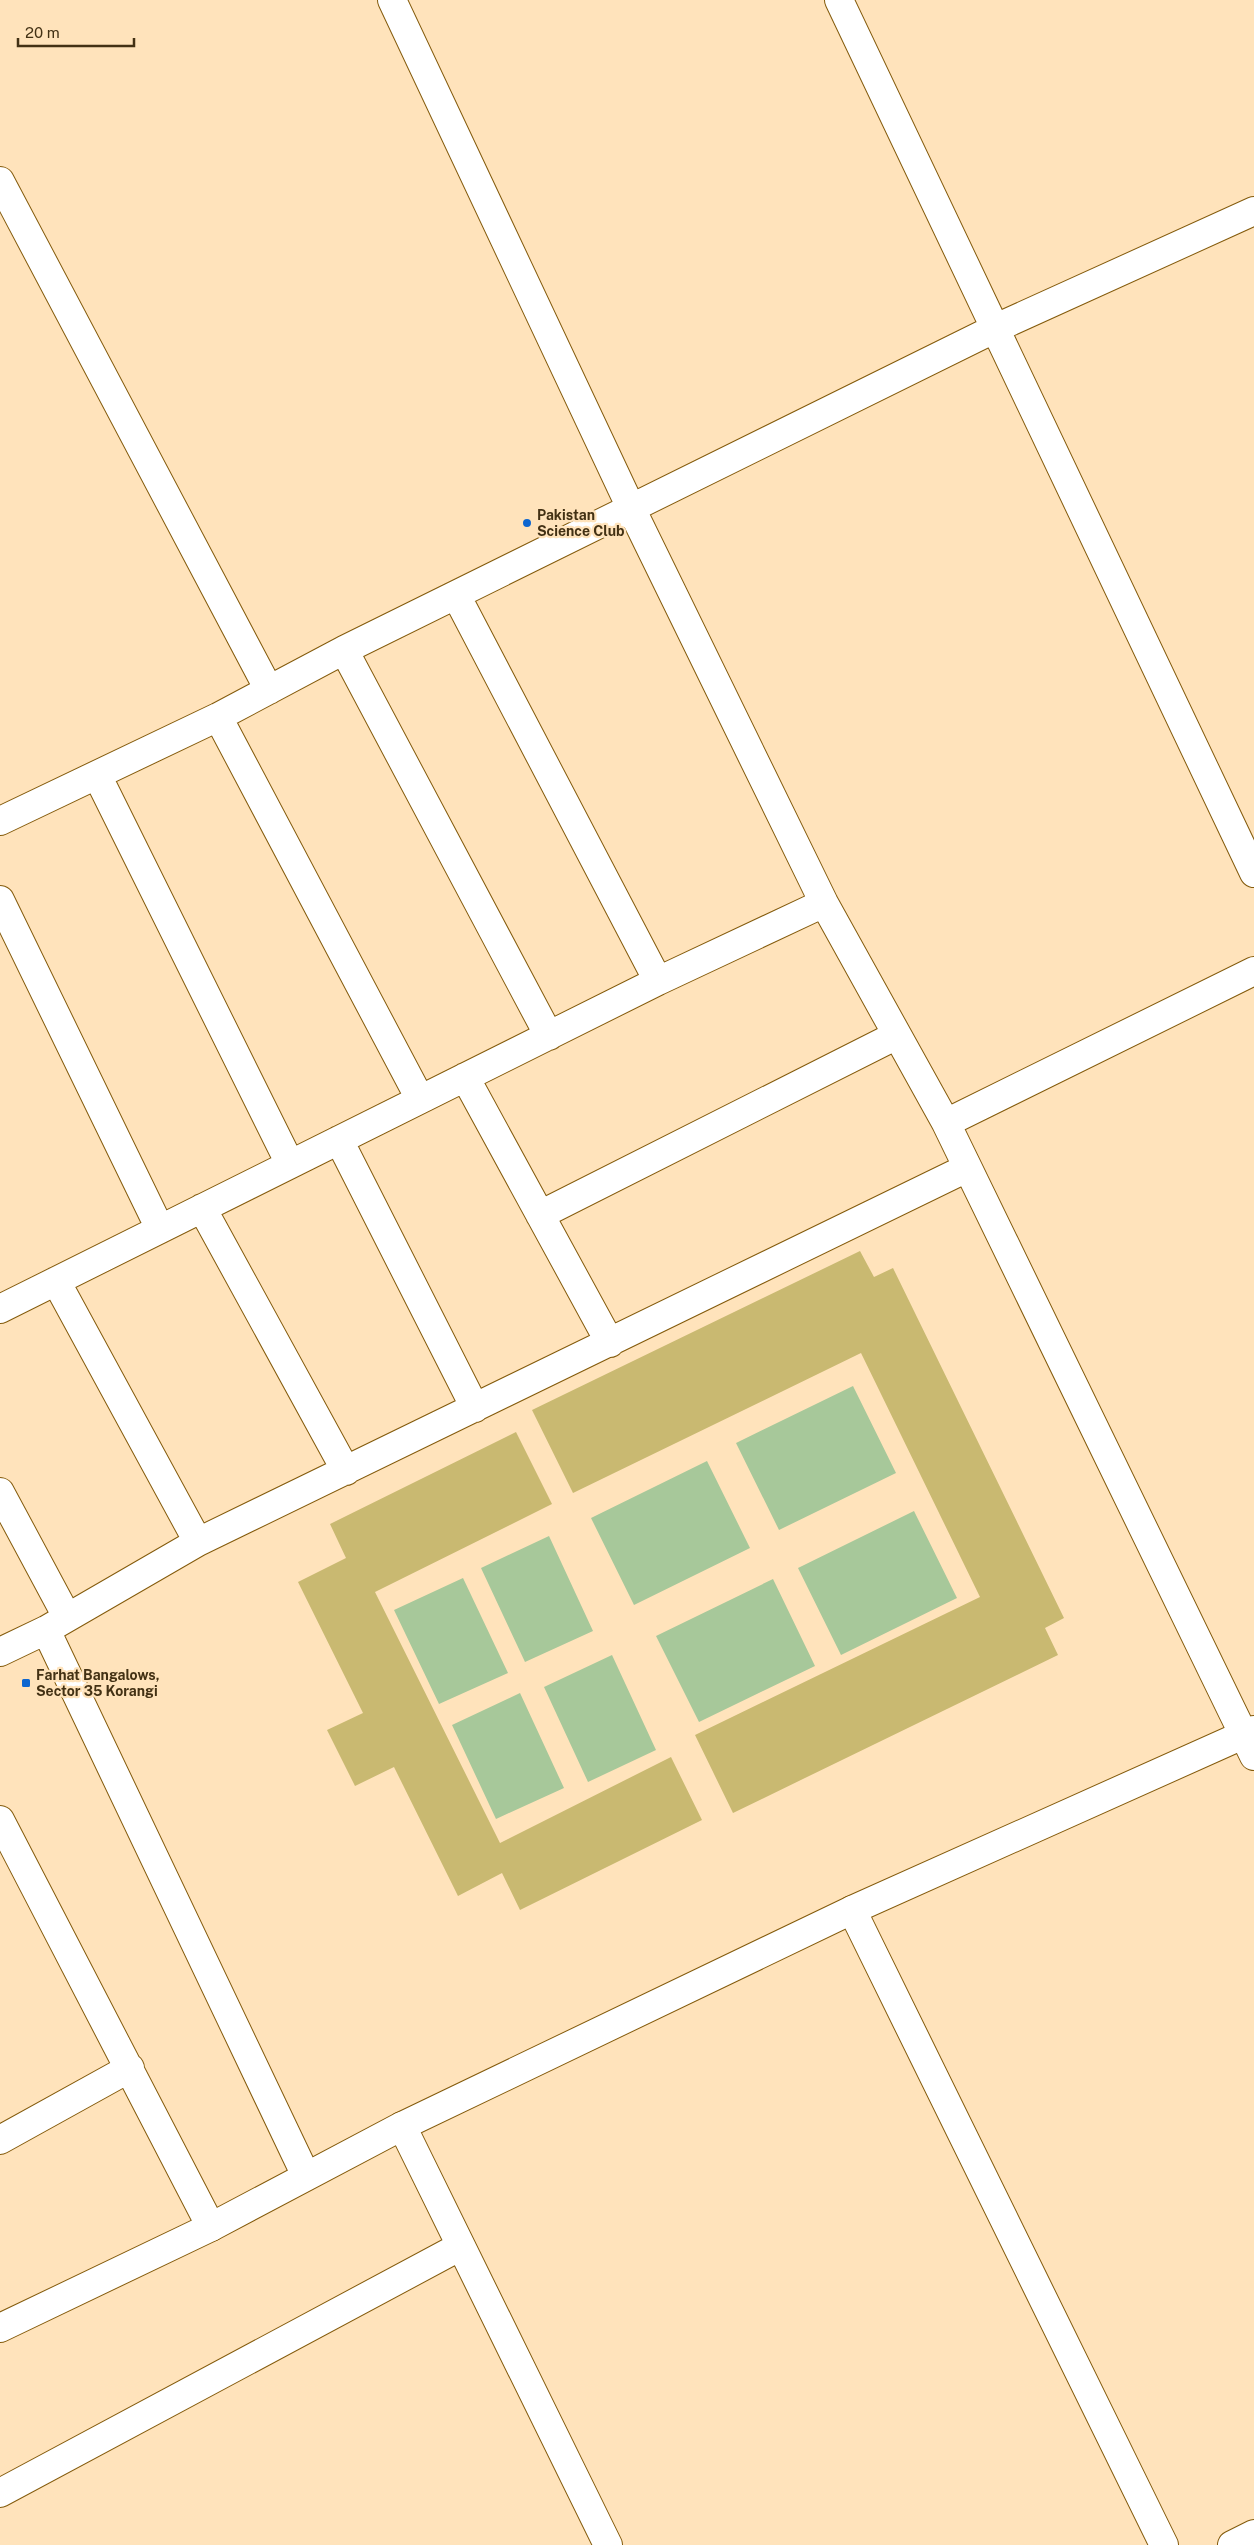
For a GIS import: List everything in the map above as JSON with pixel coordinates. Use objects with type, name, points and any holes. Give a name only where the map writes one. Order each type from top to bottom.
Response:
[{"type":"street","points":[[0,2328],[211,2227],[402,2126],[852,1910],[1250,1740],[946,1123],[895,1036],[824,903],[631,508],[392,0]]},
{"type":"street","points":[[839,0],[1254,873]]},
{"type":"street","points":[[0,181],[269,690]]},
{"type":"street","points":[[0,821],[218,717],[344,650],[996,328],[1254,211]]},
{"type":"street","points":[[456,595],[658,981]]},
{"type":"street","points":[[344,650],[549,1036]]},
{"type":"street","points":[[218,717],[420,1100]]},
{"type":"street","points":[[97,775],[290,1164]]},
{"type":"street","points":[[0,900],[160,1229]]},
{"type":"street","points":[[0,1308],[658,981],[824,903]]},
{"type":"street","points":[[946,1123],[1254,970]]},
{"type":"street","points":[[540,1215],[895,1036]]},
{"type":"street","points":[[465,1077],[610,1343]]},
{"type":"street","points":[[339,1140],[476,1408]]},
{"type":"street","points":[[0,1652],[56,1623],[198,1542],[967,1168]]},
{"type":"street","points":[[202,1208],[346,1470]]},
{"type":"street","points":[[56,1281],[198,1542]]},
{"type":"street","points":[[0,1492],[56,1623],[306,2176]]},
{"type":"street","points":[[0,1820],[211,2227]]},
{"type":"street","points":[[852,1910],[1164,2545]]},
{"type":"street","points":[[0,2140],[130,2068]]},
{"type":"street","points":[[402,2126],[608,2545]]},
{"type":"street","points":[[0,2493],[462,2246]]},
{"type":"street","points":[[1232,2545],[1254,2534]]},
{"type":"green space","points":[[853,1386],[896,1473],[779,1530],[736,1443]]},
{"type":"green space","points":[[707,1461],[750,1548],[634,1605],[591,1518]]},
{"type":"green space","points":[[914,1511],[957,1598],[841,1655],[798,1568]]},
{"type":"green space","points":[[549,1536],[593,1631],[525,1662],[481,1568]]},
{"type":"green space","points":[[463,1578],[508,1673],[439,1704],[394,1610]]},
{"type":"green space","points":[[773,1579],[815,1666],[699,1722],[656,1636]]},
{"type":"green space","points":[[612,1655],[656,1750],[588,1782],[544,1687]]},
{"type":"green space","points":[[520,1693],[564,1788],[496,1819],[452,1725]]},
{"type":"building","points":[[860,1251],[874,1277],[893,1268],[1064,1618],[1045,1628],[1058,1655],[733,1813],[695,1735],[980,1597],[861,1353],[573,1493],[532,1410]]},
{"type":"building","points":[[516,1432],[552,1504],[375,1592],[500,1843],[671,1757],[702,1820],[520,1910],[502,1873],[458,1896],[394,1767],[355,1786],[327,1730],[363,1713],[298,1582],[346,1558],[330,1524]]},
{"type":"place","name":"Pakistan Science Club","points":[[527,523]]},
{"type":"place","name":"Farhat Bangalows, Sector 35 Korangi","points":[[26,1683]]}]
